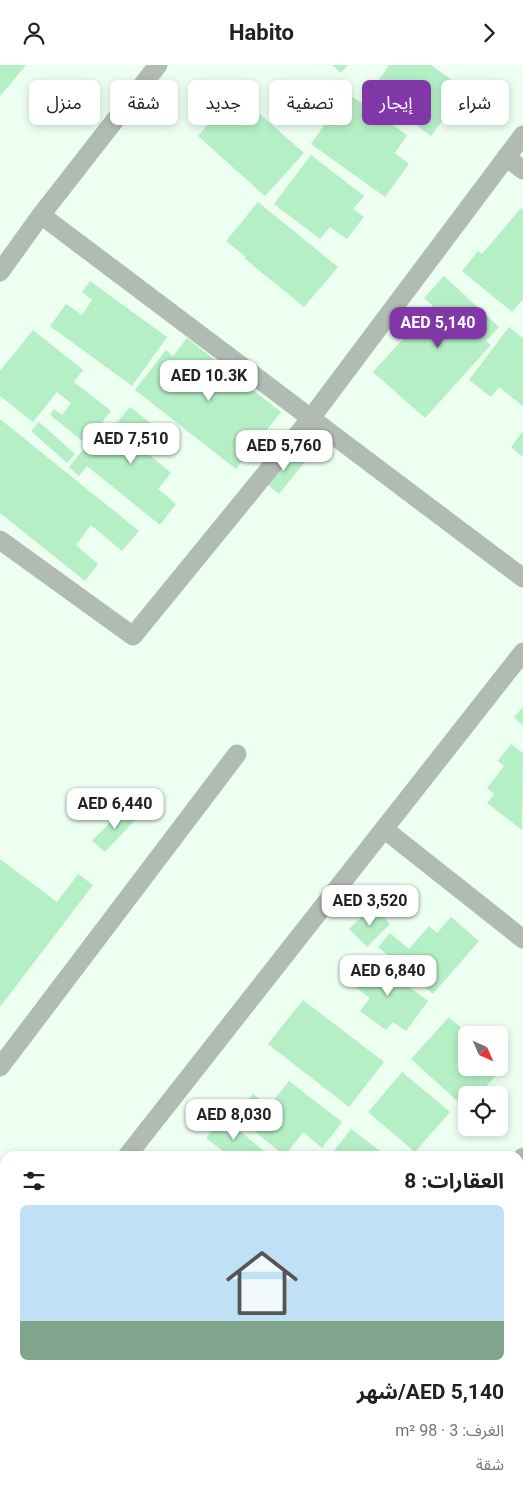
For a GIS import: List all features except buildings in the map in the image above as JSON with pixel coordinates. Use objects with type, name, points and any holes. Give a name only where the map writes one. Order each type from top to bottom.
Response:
[{"type":"street","points":[[0,272],[41,215],[158,65]]},
{"type":"street","points":[[0,540],[133,636],[311,418],[523,135]]},
{"type":"street","points":[[506,157],[523,170]]},
{"type":"street","points":[[41,215],[523,578]]},
{"type":"street","points":[[132,1151],[523,652]]},
{"type":"street","points":[[0,1067],[236,754]]},
{"type":"street","points":[[384,829],[523,939]]}]
